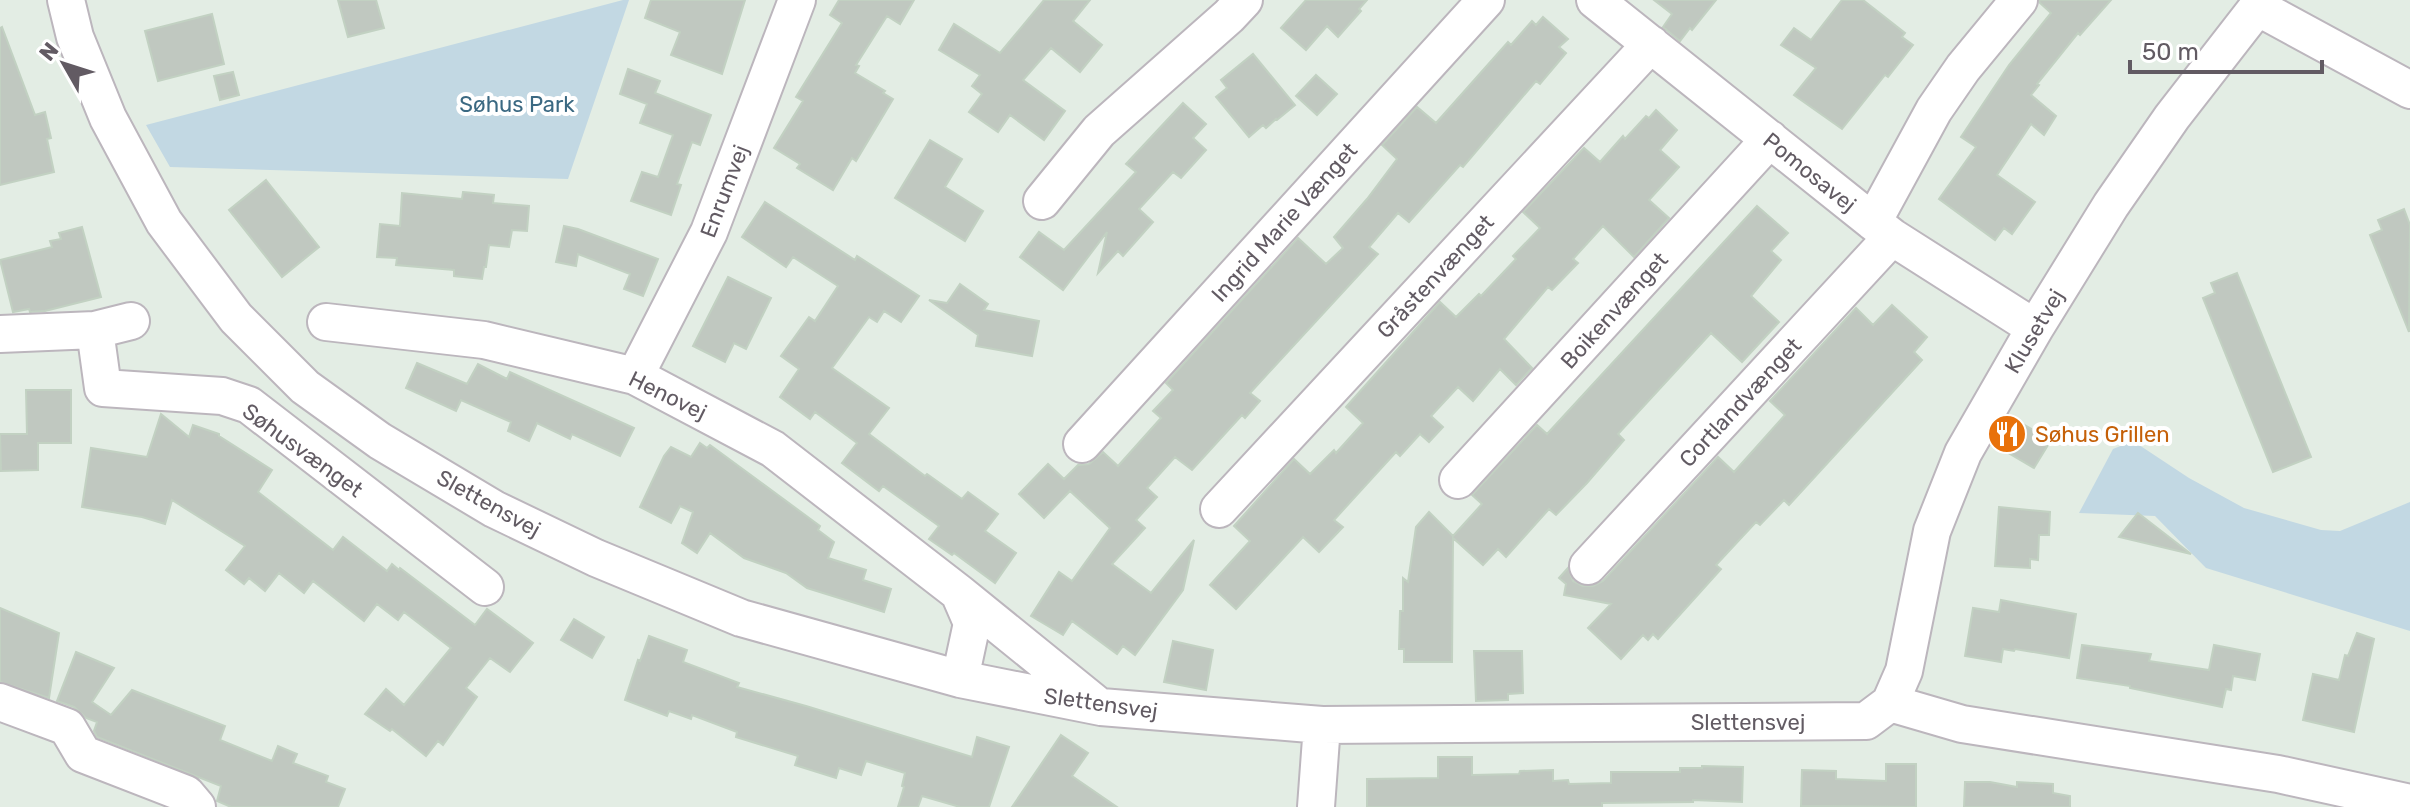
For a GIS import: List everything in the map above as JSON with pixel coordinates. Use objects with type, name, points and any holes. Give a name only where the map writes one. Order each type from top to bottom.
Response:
[{"type":"street","name":"Slettensvej","points":[[66,0],[75,37],[108,118],[164,222],[236,318],[305,387],[380,441],[481,501],[596,558],[741,618],[960,679],[1101,707],[1322,725],[1866,721],[1890,703]]},
{"type":"street","name":"Enrumvej","points":[[635,376],[709,232],[797,0]]},
{"type":"street","points":[[1042,201],[1099,131],[1244,0]]},
{"type":"street","name":"Ingrid Marie Vænget","points":[[1082,444],[1486,0]]},
{"type":"street","name":"Cortlandvænget","points":[[1588,566],[1882,230],[1934,110],[1963,68],[2019,0]]},
{"type":"street","points":[[2260,4],[2410,90]]},
{"type":"street","name":"Klusetvej","points":[[1890,703],[1904,671],[1932,531],[1963,453],[2111,205],[2172,117],[2260,4]]},
{"type":"street","name":"Pomosavej","points":[[1614,6],[1651,44],[1882,230],[2035,328]]},
{"type":"street","name":"Gråstenvænget","points":[[1219,509],[1651,44]]},
{"type":"street","name":"Boikenvænget","points":[[1458,480],[1770,139]]},
{"type":"street","points":[[0,334],[95,330],[131,321]]},
{"type":"street","name":"Henovej","points":[[326,322],[484,340],[635,376],[773,449],[1101,707]]},
{"type":"street","name":"Søhusvænget","points":[[95,330],[103,388],[222,396],[249,405],[485,587]]},
{"type":"street","points":[[959,593],[972,623],[960,679]]},
{"type":"street","points":[[0,702],[67,727],[83,754],[186,794],[197,807]]},
{"type":"street","points":[[1890,703],[1962,724],[2278,774],[2410,803]]},
{"type":"street","points":[[1316,807],[1322,725]]},
{"type":"green space","name":"Søhus Park","points":[[629,0],[568,179],[170,167],[146,125]]},
{"type":"green space","points":[[2133,441],[2189,478],[2244,508],[2321,530],[2340,531],[2410,502],[2410,631],[2206,568],[2155,516],[2079,513],[2113,449]]},
{"type":"building","points":[[338,0],[376,0],[384,28],[348,37]]},
{"type":"building","points":[[651,0],[745,0],[722,74],[671,55],[680,32],[645,18]]},
{"type":"building","points":[[839,0],[914,0],[900,24],[887,16],[856,65],[859,66],[855,73],[893,99],[856,161],[852,158],[833,190],[797,168],[800,164],[774,148],[803,101],[796,97],[842,23],[830,15]]},
{"type":"building","points":[[1044,0],[1090,0],[1073,21],[1102,45],[1080,72],[1051,48],[1023,80],[1065,111],[1044,140],[1010,115],[998,132],[969,112],[982,94],[972,86],[980,75],[939,50],[954,24],[1000,53]]},
{"type":"building","points":[[1306,0],[1367,0],[1338,37],[1327,26],[1306,50],[1281,28]]},
{"type":"building","points":[[1654,0],[1716,0],[1680,41],[1663,27],[1672,14]]},
{"type":"building","points":[[1842,0],[1863,0],[1905,33],[1902,37],[1913,45],[1842,129],[1794,95],[1816,68],[1781,45],[1794,28],[1811,40]]},
{"type":"building","points":[[2039,0],[2111,0],[2080,35],[2078,33],[2031,95],[2056,116],[2044,135],[2031,124],[1997,175],[2035,202],[2012,234],[2004,228],[1995,240],[1939,199],[1976,147],[1961,137],[2009,65],[2051,13]]},
{"type":"building","points":[[212,14],[224,64],[158,81],[145,31]]},
{"type":"building","points":[[1543,17],[1568,39],[1559,47],[1566,53],[1540,84],[1536,81],[1463,167],[1460,165],[1409,222],[1398,213],[1369,247],[1378,254],[1250,393],[1260,401],[1245,418],[1242,415],[1192,470],[1175,457],[1147,488],[1157,497],[1136,520],[1145,528],[1112,564],[1151,593],[1194,540],[1183,590],[1135,655],[1123,646],[1117,654],[1072,621],[1063,635],[1031,616],[1059,572],[1072,581],[1110,528],[1070,491],[1044,518],[1019,494],[1048,464],[1064,479],[1078,465],[1089,464],[1103,452],[1118,466],[1161,418],[1153,411],[1173,390],[1166,383],[1298,238],[1326,264],[1343,248],[1334,237],[1397,159],[1382,145],[1417,107],[1436,123],[1508,42],[1511,45],[1532,21],[1536,25]]},
{"type":"building","points":[[0,28],[35,115],[45,112],[54,172],[0,185]]},
{"type":"building","points":[[1253,54],[1295,105],[1249,137],[1216,97],[1227,88],[1221,80]]},
{"type":"building","points":[[628,69],[660,81],[655,93],[711,115],[700,145],[692,142],[677,184],[681,185],[671,215],[631,201],[642,172],[658,177],[673,135],[640,123],[647,104],[620,94]]},
{"type":"building","points":[[233,72],[239,95],[220,100],[214,76]]},
{"type":"building","points":[[1316,75],[1337,94],[1317,115],[1296,96]]},
{"type":"building","points":[[1183,103],[1206,124],[1193,138],[1206,150],[1181,178],[1173,172],[1139,209],[1153,222],[1123,256],[1118,251],[1098,273],[1107,232],[1063,290],[1020,257],[1039,232],[1064,250],[1136,172],[1126,164]]},
{"type":"building","points":[[1656,110],[1677,130],[1660,150],[1679,167],[1649,200],[1669,218],[1634,257],[1603,226],[1573,259],[1578,263],[1552,290],[1548,287],[1504,339],[1532,368],[1516,385],[1500,369],[1473,401],[1458,387],[1431,416],[1443,427],[1429,442],[1420,434],[1400,456],[1396,452],[1334,520],[1343,527],[1319,552],[1303,537],[1236,609],[1210,585],[1250,541],[1234,526],[1294,459],[1310,474],[1334,450],[1336,453],[1363,423],[1346,407],[1440,302],[1456,317],[1516,259],[1513,256],[1540,228],[1523,212],[1584,148],[1600,162],[1623,136],[1625,139],[1646,116],[1649,118]]},
{"type":"building","points":[[930,140],[962,159],[945,187],[983,211],[965,241],[895,198]]},
{"type":"building","points":[[266,180],[319,247],[282,277],[229,210]]},
{"type":"building","points":[[463,192],[494,195],[493,203],[529,206],[527,231],[512,230],[509,247],[489,245],[482,279],[454,276],[454,270],[396,265],[397,258],[377,257],[380,224],[400,226],[402,193],[462,199]]},
{"type":"building","points":[[765,202],[855,260],[857,256],[919,296],[901,322],[884,311],[877,322],[869,317],[832,368],[889,408],[869,434],[962,499],[968,492],[998,514],[985,531],[1016,553],[995,583],[929,539],[939,526],[883,486],[879,491],[842,463],[857,443],[815,412],[810,419],[780,397],[799,369],[781,356],[809,317],[815,321],[838,286],[793,257],[786,267],[742,237]]},
{"type":"building","points":[[1757,206],[1788,233],[1771,251],[1781,260],[1751,296],[1779,322],[1742,362],[1711,333],[1618,434],[1624,440],[1587,483],[1556,515],[1549,509],[1506,557],[1498,549],[1483,565],[1453,538],[1452,662],[1404,662],[1404,649],[1399,649],[1400,611],[1403,611],[1403,578],[1408,582],[1416,527],[1429,512],[1453,536],[1482,504],[1472,495],[1537,425],[1547,434]]},
{"type":"building","points":[[2404,209],[2410,225],[2409,332],[2370,235],[2382,230],[2378,220]]},
{"type":"building","points":[[564,226],[658,259],[643,296],[624,289],[630,274],[578,254],[576,266],[556,262]]},
{"type":"building","points":[[82,227],[101,297],[45,311],[30,312],[29,309],[13,312],[0,260],[52,247],[50,241],[61,239],[59,233]]},
{"type":"building","points":[[2237,273],[2311,457],[2273,472],[2203,298],[2215,293],[2211,283]]},
{"type":"building","points":[[728,277],[771,298],[746,349],[734,343],[725,362],[693,346]]},
{"type":"building","points":[[960,284],[988,304],[984,310],[1039,321],[1032,356],[976,346],[978,335],[929,300],[947,303]]},
{"type":"building","points":[[1892,305],[1927,337],[1914,352],[1922,360],[1789,505],[1784,500],[1760,525],[1756,522],[1716,565],[1721,569],[1658,639],[1653,634],[1648,640],[1643,635],[1621,659],[1588,628],[1611,604],[1564,595],[1566,584],[1559,578],[1568,568],[1573,581],[1583,586],[1593,586],[1603,581],[1718,457],[1734,472],[1785,415],[1770,401],[1856,308],[1873,325]]},
{"type":"building","points":[[417,363],[467,384],[478,364],[507,379],[510,372],[634,428],[620,456],[572,434],[570,439],[537,423],[529,441],[508,431],[511,422],[461,400],[456,411],[406,388]]},
{"type":"building","points":[[26,390],[71,390],[71,443],[38,443],[38,470],[1,471],[0,434],[27,434]]},
{"type":"building","points":[[161,414],[189,437],[193,425],[219,434],[272,470],[258,492],[333,550],[343,537],[387,571],[392,564],[400,568],[475,625],[487,609],[533,643],[510,672],[490,658],[466,688],[477,697],[443,745],[438,741],[426,756],[392,729],[390,731],[365,714],[386,689],[404,705],[451,648],[404,612],[398,620],[377,604],[364,621],[313,581],[304,593],[279,573],[265,591],[249,578],[244,584],[226,570],[245,546],[172,500],[165,524],[82,507],[91,448],[147,457]]},
{"type":"building","points":[[2014,419],[2051,440],[2034,468],[1998,447]]},
{"type":"building","points":[[700,443],[707,448],[710,445],[820,526],[818,530],[834,542],[828,558],[866,570],[863,580],[891,589],[884,612],[807,588],[786,573],[744,558],[710,533],[697,553],[682,543],[693,512],[680,506],[671,523],[640,507],[671,447],[691,457]]},
{"type":"building","points":[[1999,507],[2050,512],[2049,535],[2039,535],[2038,560],[2030,559],[2030,568],[1995,566]]},
{"type":"building","points":[[2138,513],[2191,554],[2119,537]]},
{"type":"building","points":[[2001,600],[2076,614],[2069,658],[2015,649],[2003,649],[2001,662],[1965,656],[1973,608],[1999,612]]},
{"type":"building","points":[[0,608],[59,633],[49,698],[0,682]]},
{"type":"building","points":[[574,619],[604,637],[592,658],[561,640]]},
{"type":"building","points":[[2357,633],[2374,639],[2354,732],[2303,720],[2313,674],[2339,680],[2345,655],[2348,656]]},
{"type":"building","points":[[649,636],[687,650],[683,662],[739,683],[737,687],[972,757],[977,737],[1009,747],[989,807],[960,807],[922,796],[918,807],[898,807],[905,773],[866,761],[861,775],[839,768],[836,778],[795,765],[798,756],[736,737],[737,732],[692,715],[691,719],[669,711],[667,716],[625,700]]},
{"type":"building","points":[[1173,641],[1213,650],[1206,690],[1164,682]]},
{"type":"building","points":[[2082,645],[2151,654],[2149,661],[2209,670],[2214,645],[2260,654],[2255,680],[2233,676],[2231,690],[2226,689],[2222,707],[2130,686],[2077,678]]},
{"type":"building","points":[[1474,651],[1522,651],[1523,693],[1508,694],[1508,700],[1476,701]]},
{"type":"building","points":[[76,652],[114,668],[92,702],[111,715],[132,690],[225,726],[220,740],[272,761],[278,746],[297,754],[293,763],[328,776],[326,782],[345,789],[338,807],[231,807],[217,801],[221,786],[97,737],[94,731],[97,722],[86,718],[74,707],[57,701]]},
{"type":"building","points":[[1061,735],[1088,753],[1072,776],[1117,807],[1012,807]]},
{"type":"building","points":[[1438,757],[1472,757],[1472,775],[1553,770],[1553,781],[1568,780],[1569,784],[1611,783],[1611,772],[1680,772],[1680,768],[1702,766],[1743,767],[1742,802],[1602,803],[1602,807],[1367,807],[1367,779],[1438,778]]},
{"type":"building","points":[[1886,764],[1916,764],[1916,807],[1801,806],[1802,770],[1836,771],[1836,779],[1886,781]]},
{"type":"building","points":[[1965,782],[2017,787],[2017,782],[2053,784],[2053,793],[2070,796],[2070,807],[1964,807]]},
{"type":"place","name":"Søhus Grillen","points":[[2007,434]]}]
